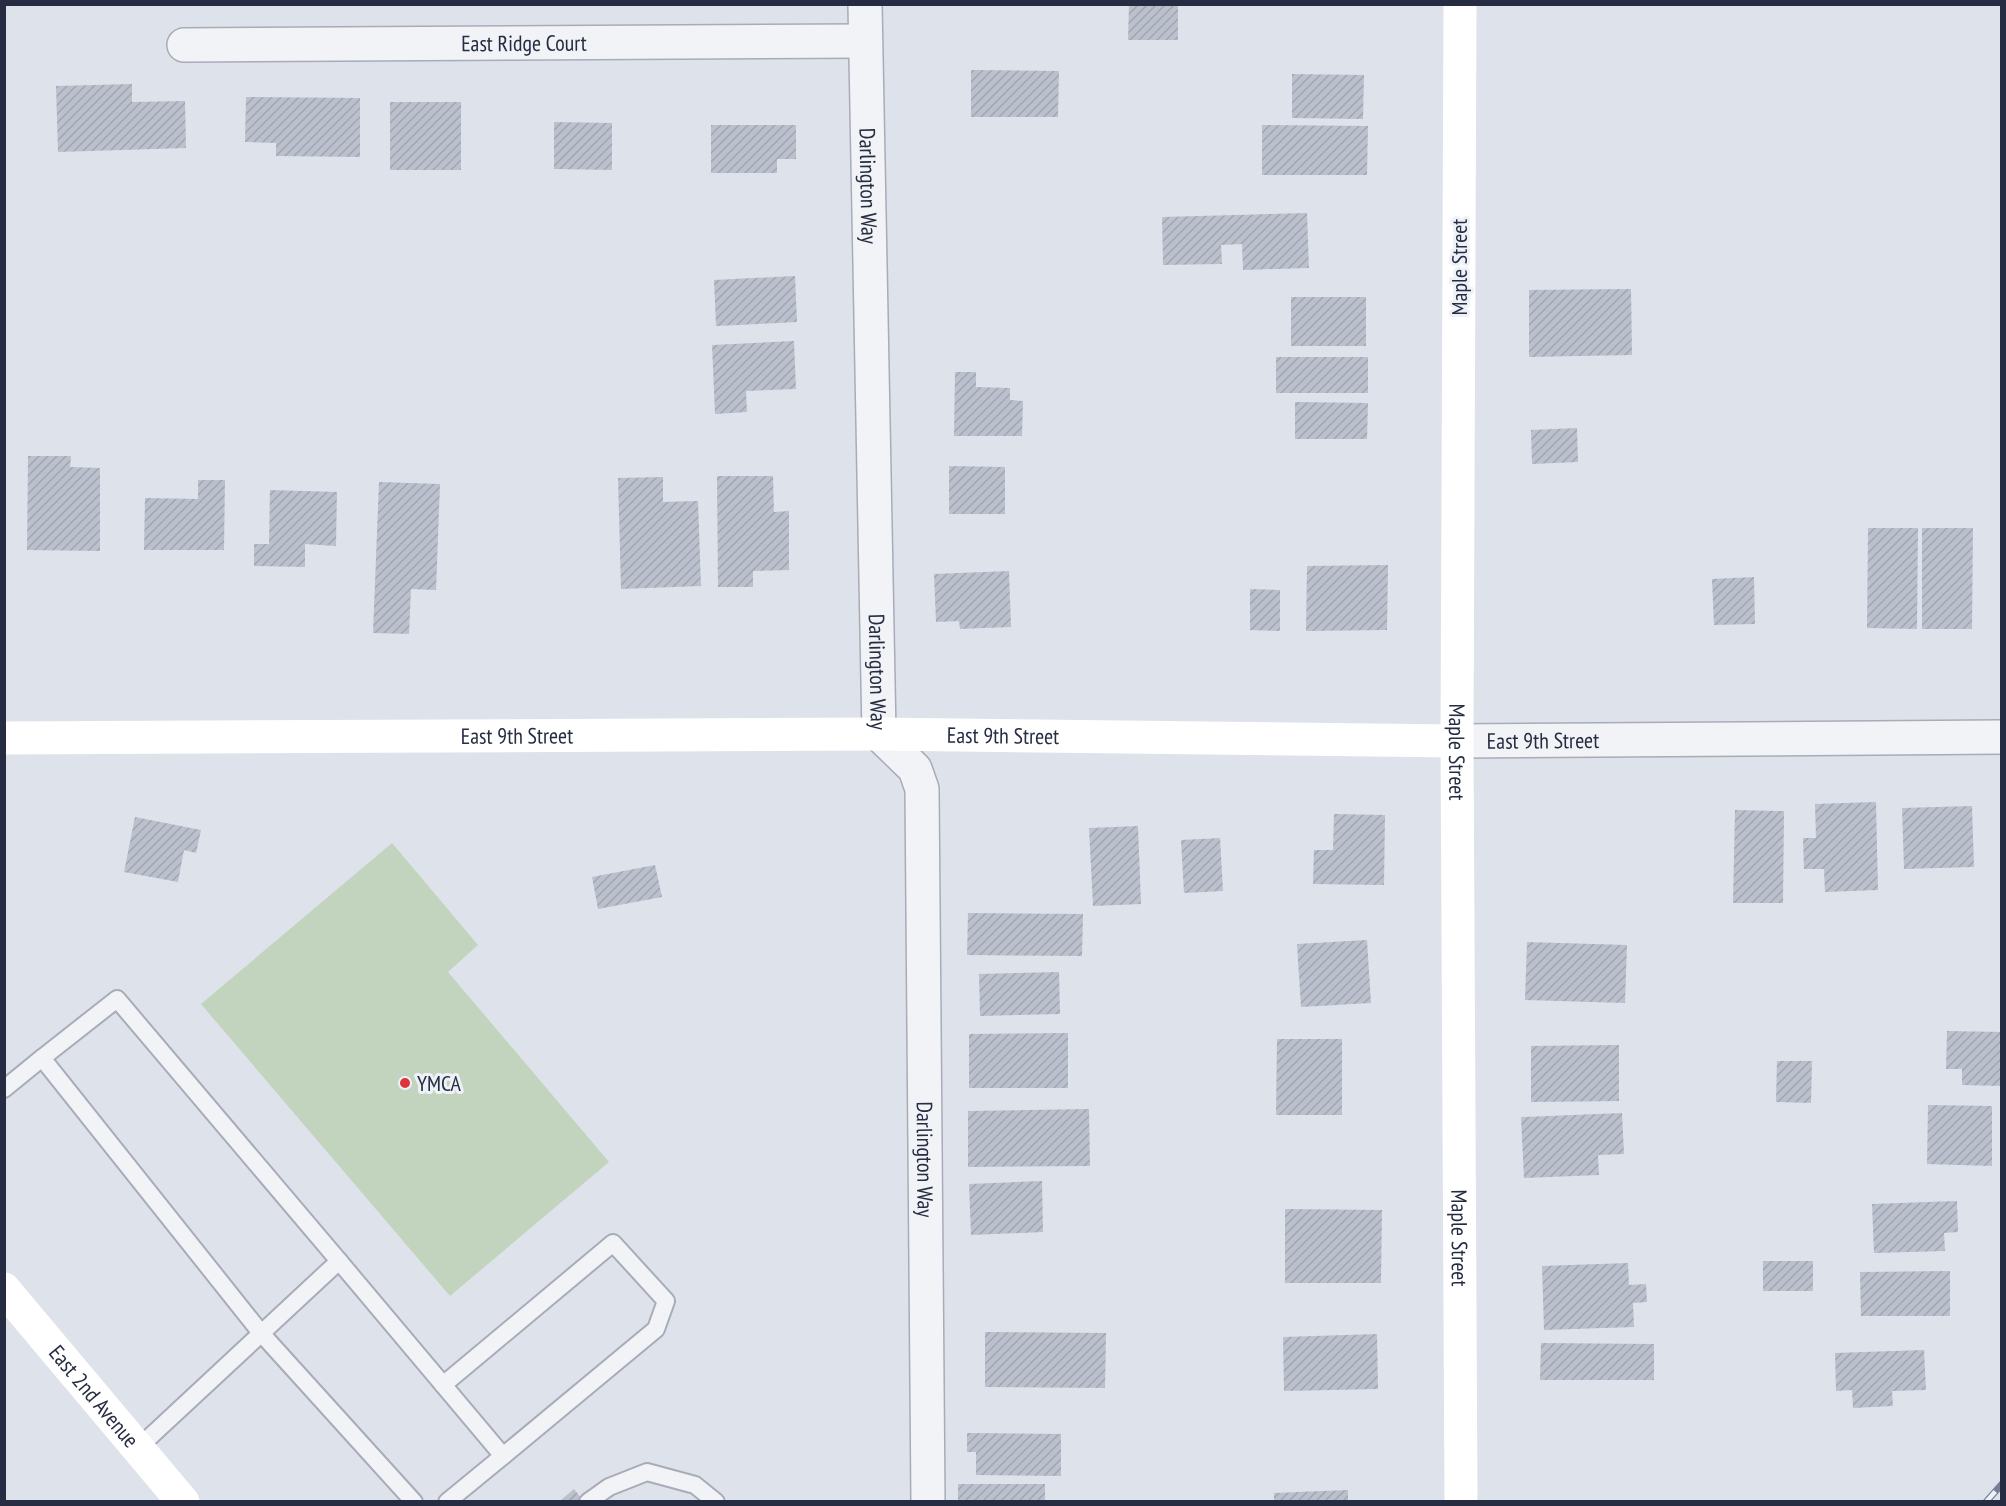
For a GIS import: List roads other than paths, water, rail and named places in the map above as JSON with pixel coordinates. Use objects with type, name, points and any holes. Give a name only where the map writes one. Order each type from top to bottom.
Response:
[{"type":"main road","name":"Maple Street","points":[[1460,4],[1457,741],[1461,1502]]},
{"type":"main road","name":"East 9th Street","points":[[4,738],[879,734],[1457,741]]},
{"type":"main road","name":"East 2nd Avenue","points":[[4,1289],[183,1502]]},
{"type":"street","name":"Darlington Way","points":[[865,4],[879,734],[915,769],[922,789],[928,1502]]},
{"type":"street","name":"East Ridge Court","points":[[184,45],[865,41]]},
{"type":"street","name":"East 9th Street","points":[[1457,741],[2001,737]]},
{"type":"lane","points":[[4,1089],[117,999],[503,1456]]},
{"type":"lane","points":[[42,1058],[261,1334],[414,1502]]},
{"type":"lane","points":[[443,1385],[613,1243],[666,1301],[656,1329],[447,1502]]},
{"type":"lane","points":[[138,1448],[339,1261]]},
{"type":"lane","points":[[588,1502],[609,1487],[647,1472],[695,1485],[716,1502]]},
{"type":"railway","points":[[1986,1502],[2002,1484]]},
{"type":"place","name":"YMCA","points":[[405,1083]]}]
